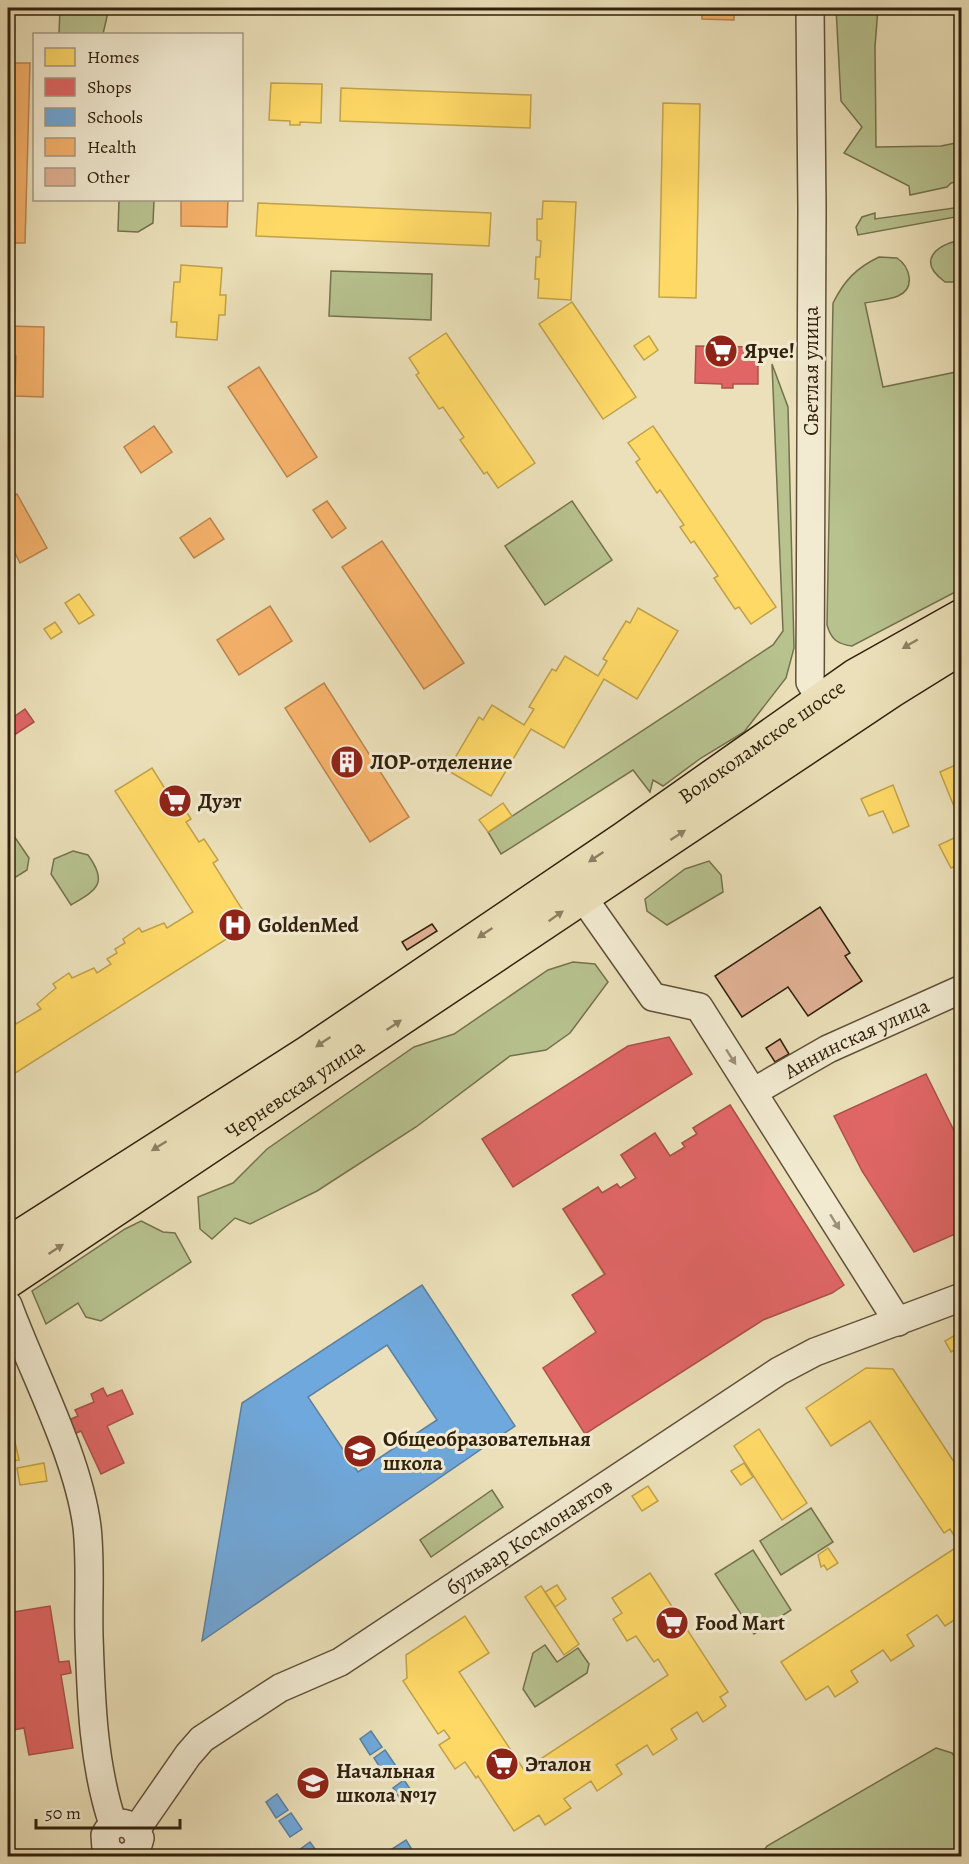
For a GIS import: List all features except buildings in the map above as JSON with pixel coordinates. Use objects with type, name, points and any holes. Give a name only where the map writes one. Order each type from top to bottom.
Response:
[{"type":"main road","name":"Волоколамское шоссе","points":[[575,887],[819,700],[874,665],[962,616]]},
{"type":"main road","name":"Волоколамское шоссе","points":[[575,887],[838,727],[962,647]]},
{"type":"main road","name":"Черневская улица","points":[[8,1244],[309,1052],[575,887]]},
{"type":"main road","name":"Черневская улица","points":[[8,1281],[575,887]]},
{"type":"street","name":"Светлая улица","points":[[810,8],[810,682],[819,700],[838,727]]},
{"type":"street","points":[[575,887],[653,997],[699,1007],[898,1322]]},
{"type":"street","name":"Аннинская улица","points":[[753,1092],[828,1049],[962,989]]},
{"type":"street","name":"бульвар Космонавтов","points":[[115,1857],[106,1849],[104,1842],[108,1829],[125,1827],[202,1739],[280,1688],[340,1662],[779,1371],[815,1352],[962,1297]]},
{"type":"street","points":[[8,1305],[56,1425],[84,1514],[90,1575],[89,1636],[99,1778],[125,1827]]},
{"type":"street","name":"бульвар Космонавтов","points":[[125,1827],[139,1845],[136,1852],[128,1857]]},
{"type":"green space","points":[[60,8],[109,8],[103,33],[59,33]]},
{"type":"green space","points":[[836,8],[878,8],[875,47],[876,147],[941,146],[961,142],[961,181],[951,183],[947,187],[910,195],[909,186],[844,153],[862,127],[841,101]]},
{"type":"green space","points":[[119,201],[154,201],[153,223],[138,232],[118,231]]},
{"type":"green space","points":[[961,207],[961,216],[858,235],[856,227],[862,217],[875,213],[875,219]]},
{"type":"green space","points":[[961,240],[961,282],[945,282],[932,267],[933,255],[944,246]]},
{"type":"green space","points":[[879,257],[897,258],[902,262],[909,277],[907,288],[898,296],[865,303],[883,387],[961,371],[961,589],[852,646],[835,640],[827,625],[833,303],[852,276]]},
{"type":"green space","points":[[331,271],[432,274],[431,320],[329,316]]},
{"type":"green space","points":[[772,364],[788,407],[794,648],[786,678],[744,732],[701,758],[663,786],[653,780],[650,792],[633,770],[501,854],[488,832],[773,645],[783,631]]},
{"type":"green space","points":[[572,501],[612,560],[545,605],[505,546]]},
{"type":"green space","points":[[8,836],[14,836],[29,858],[27,870],[8,882]]},
{"type":"green space","points":[[73,851],[88,855],[98,873],[98,880],[93,890],[71,905],[51,874],[54,859]]},
{"type":"green space","points":[[709,861],[721,875],[723,892],[667,925],[647,911],[645,899],[685,869]]},
{"type":"green space","points":[[573,962],[595,964],[608,982],[570,1033],[546,1050],[510,1056],[416,1127],[317,1191],[250,1224],[235,1218],[212,1239],[200,1229],[198,1197],[233,1183],[267,1149],[414,1047],[454,1034],[548,970]]},
{"type":"green space","points":[[141,1221],[163,1232],[175,1233],[191,1262],[101,1321],[86,1317],[78,1303],[46,1324],[32,1291],[125,1229]]},
{"type":"green space","points":[[492,1490],[503,1507],[431,1557],[420,1540]]},
{"type":"green space","points":[[811,1508],[833,1542],[781,1575],[760,1541]]},
{"type":"green space","points":[[753,1550],[791,1610],[754,1634],[715,1574]]},
{"type":"green space","points":[[545,1645],[557,1662],[578,1648],[589,1664],[587,1673],[535,1707],[523,1689],[533,1653]]},
{"type":"green space","points":[[936,1748],[952,1753],[961,1766],[961,1856],[760,1856],[767,1846]]},
{"type":"place","name":"Ярче!","points":[[721,351]]},
{"type":"place","name":"ЛОР-отделение","points":[[347,762]]},
{"type":"place","name":"Дуэт","points":[[175,801]]},
{"type":"place","name":"GoldenMed","points":[[235,925]]},
{"type":"place","name":"Общеобразовательная школа","points":[[360,1451]]},
{"type":"place","name":"Food Mart","points":[[672,1623]]},
{"type":"place","name":"Эталон","points":[[502,1764]]},
{"type":"place","name":"Начальная школа №17","points":[[313,1783]]}]
